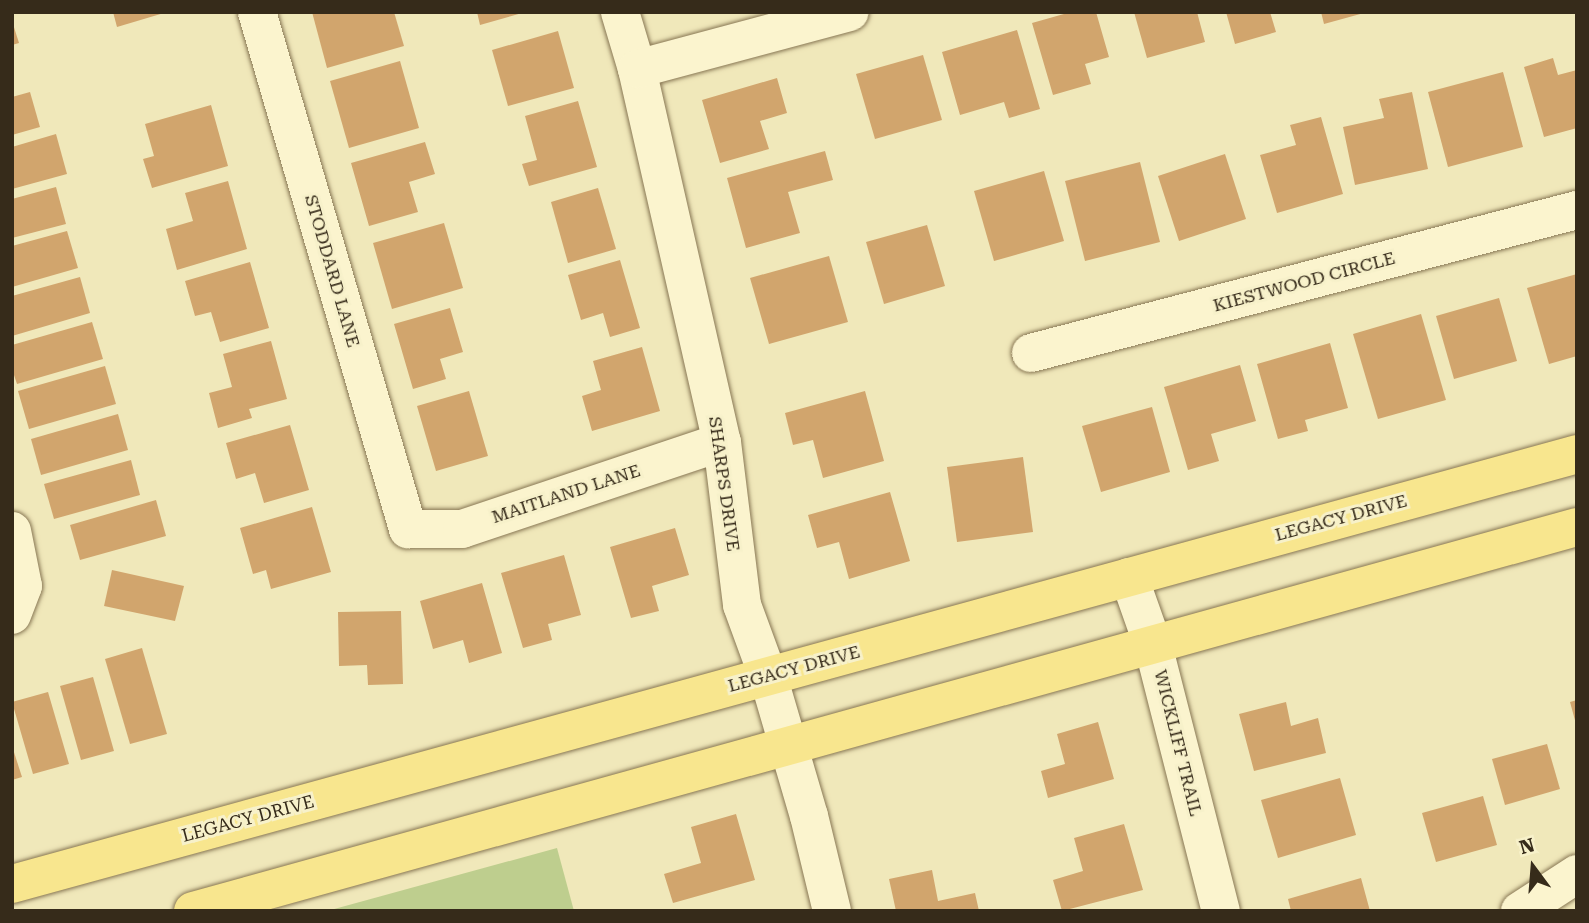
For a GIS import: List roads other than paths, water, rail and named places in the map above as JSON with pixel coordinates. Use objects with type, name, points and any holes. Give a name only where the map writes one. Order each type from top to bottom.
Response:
[{"type":"main road","name":"LEGACY DRIVE","points":[[12,884],[1577,454]]},
{"type":"main road","points":[[193,911],[1577,527]]},
{"type":"street","name":"STODDARD LANE","points":[[257,12],[408,529]]},
{"type":"street","name":"SHARPS DRIVE","points":[[620,12],[636,69],[722,442],[742,605],[768,676],[809,816],[832,911]]},
{"type":"street","points":[[636,69],[849,12]]},
{"type":"street","name":"KIESTWOOD CIRCLE","points":[[1031,353],[1577,210]]},
{"type":"street","name":"MAITLAND LANE","points":[[408,529],[462,528],[722,442]]},
{"type":"street","points":[[12,531],[23,586],[14,614]]},
{"type":"street","name":"WICKLIFF TRAIL","points":[[1129,577],[1153,645],[1221,911]]},
{"type":"street","points":[[1520,911],[1577,874]]}]
